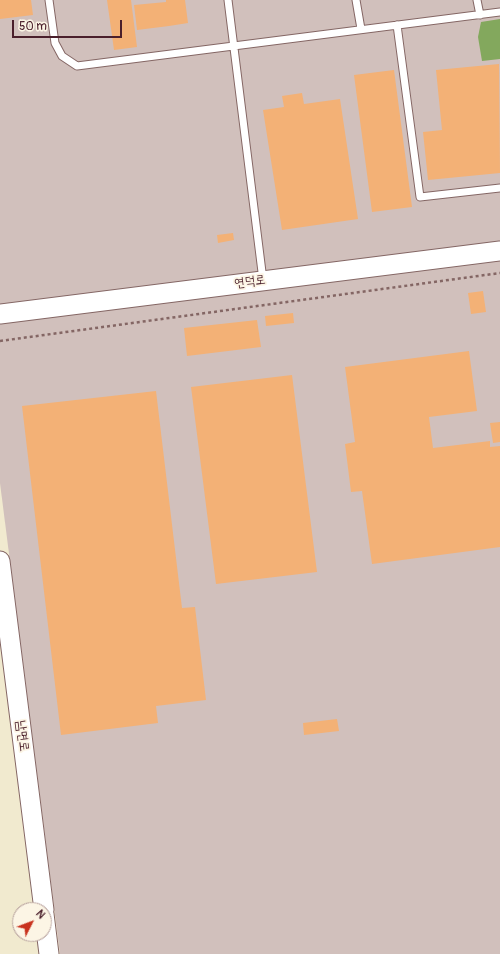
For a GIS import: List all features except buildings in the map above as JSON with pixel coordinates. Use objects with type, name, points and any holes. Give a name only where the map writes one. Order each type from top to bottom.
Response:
[{"type":"street","name":"연덕로","points":[[0,314],[500,251]]},
{"type":"street","name":"남면로","points":[[0,561],[43,902]]},
{"type":"street","points":[[48,942],[49,954]]},
{"type":"lane","points":[[49,0],[55,43],[62,56],[77,66],[500,12]]},
{"type":"lane","points":[[228,0],[263,281]]},
{"type":"lane","points":[[356,0],[361,29]]},
{"type":"lane","points":[[477,0],[480,15]]},
{"type":"lane","points":[[397,25],[420,197],[500,188]]},
{"type":"path","points":[[0,341],[500,273]]},
{"type":"shaded area","points":[[0,0],[500,0],[500,954],[60,954],[0,483]]},
{"type":"green space","points":[[500,19],[500,59],[482,61],[478,37],[481,22]]}]
